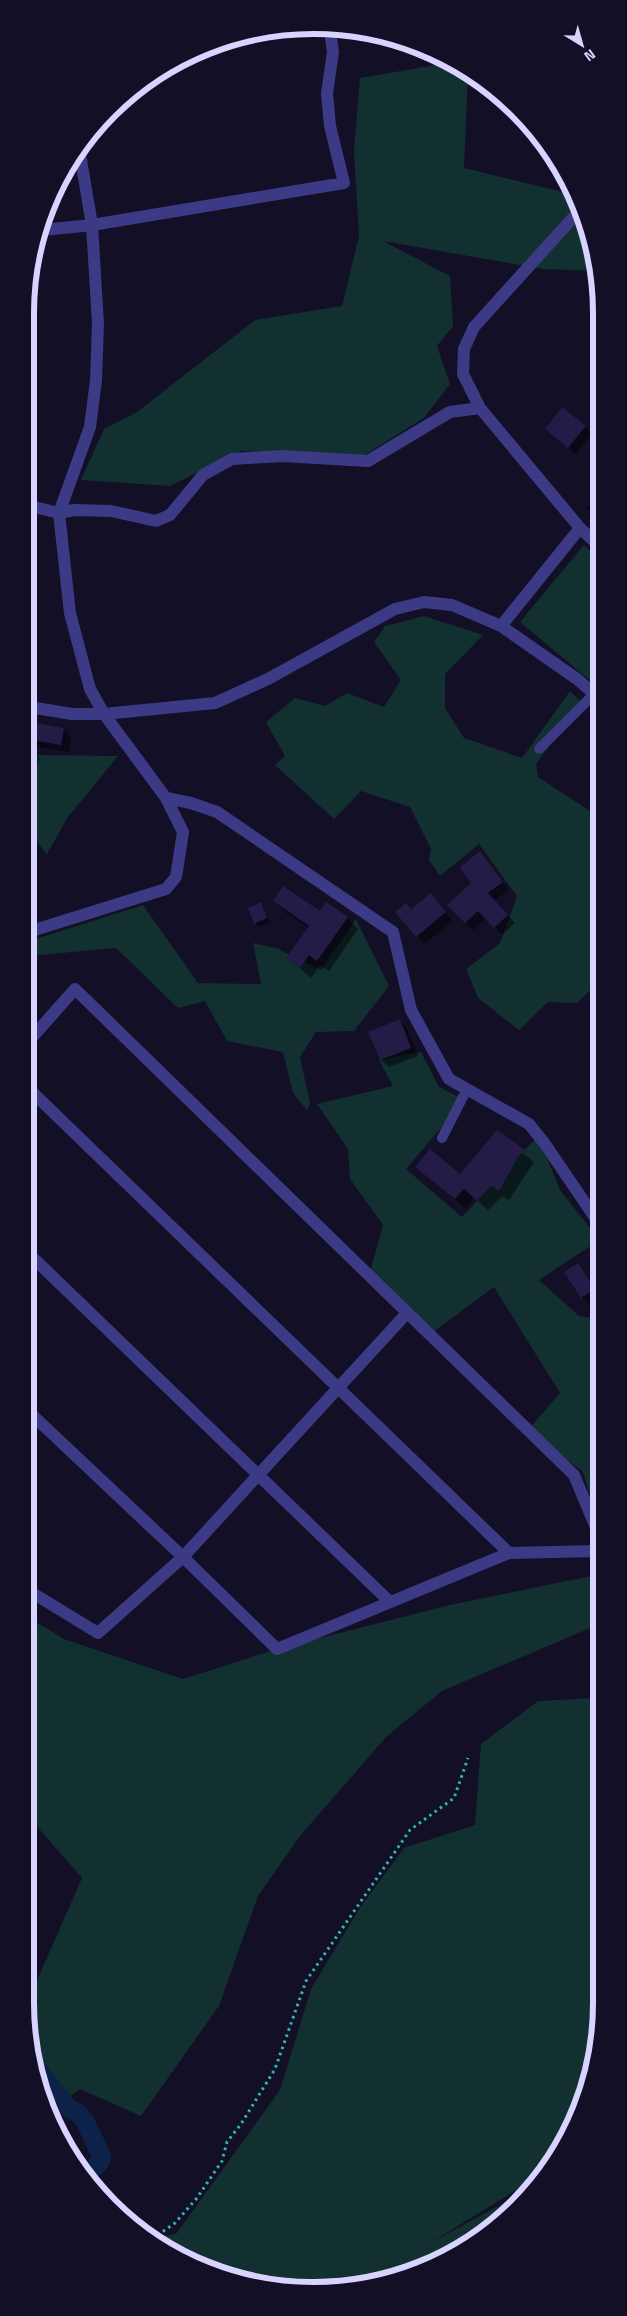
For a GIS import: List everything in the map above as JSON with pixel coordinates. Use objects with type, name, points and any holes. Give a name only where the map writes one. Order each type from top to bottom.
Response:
[{"type":"street","points":[[47,229],[92,225],[344,183],[330,126],[327,93],[333,52],[331,34]]},
{"type":"street","points":[[34,930],[166,889],[176,877],[184,832],[166,798],[104,714],[90,689],[70,612],[59,513],[90,426],[96,380],[98,324],[92,225],[81,158]]},
{"type":"street","points":[[575,215],[474,327],[464,349],[463,374],[480,408],[580,528],[593,540]]},
{"type":"street","points":[[34,507],[59,513],[74,510],[111,511],[156,521],[170,515],[202,475],[232,459],[282,456],[368,461],[450,412],[480,408]]},
{"type":"street","points":[[501,626],[580,528]]},
{"type":"street","points":[[34,708],[72,714],[104,714],[216,703],[268,679],[395,609],[424,602],[452,605],[501,626],[577,679],[593,693]]},
{"type":"street","points":[[166,798],[191,803],[217,812],[393,932],[411,1010],[449,1078],[529,1124],[545,1144],[593,1215]]},
{"type":"street","points":[[34,1035],[75,989],[574,1476],[593,1521]]},
{"type":"street","points":[[34,1094],[509,1553]]},
{"type":"street","points":[[34,1259],[260,1474],[389,1601]]},
{"type":"street","points":[[34,1594],[98,1633],[184,1556],[407,1313]]},
{"type":"street","points":[[34,1417],[184,1556],[277,1649],[389,1601],[509,1553],[593,1551]]},
{"type":"lane","points":[[539,750],[593,699]]},
{"type":"lane","points":[[442,1138],[467,1089]]},
{"type":"path","points":[[158,2235],[175,2222],[196,2198],[222,2161],[226,2142],[241,2124],[275,2069],[306,1981],[410,1830],[454,1798],[468,1758]]},
{"type":"green space","points":[[440,64],[468,80],[464,168],[565,193],[584,241],[590,271],[543,269],[383,241],[450,276],[453,326],[437,346],[450,384],[424,418],[363,456],[241,451],[170,486],[81,480],[104,429],[137,412],[255,320],[342,306],[359,236],[354,151],[360,78]]},
{"type":"green space","points":[[584,545],[593,554],[593,683],[520,622]]},
{"type":"green space","points":[[424,616],[483,635],[445,674],[445,708],[464,738],[522,758],[570,691],[583,704],[536,764],[538,777],[593,813],[593,988],[577,1003],[548,1002],[519,1030],[478,998],[466,969],[500,943],[517,896],[479,844],[440,876],[429,860],[431,849],[410,807],[361,791],[334,819],[275,765],[285,756],[266,722],[295,698],[325,706],[347,693],[384,707],[401,680],[374,642],[385,626]]},
{"type":"green space","points":[[38,755],[118,756],[68,817],[47,854],[34,838],[34,760]]},
{"type":"green space","points":[[143,905],[198,983],[261,984],[253,943],[276,948],[321,970],[356,919],[389,986],[354,1031],[316,1032],[300,1057],[310,1103],[307,1110],[293,1093],[283,1052],[227,1041],[205,1001],[178,1008],[116,948],[34,955],[34,939]]},
{"type":"green space","points":[[421,1052],[439,1087],[465,1100],[406,1169],[462,1217],[538,1136],[560,1190],[593,1232],[593,1244],[539,1280],[579,1316],[593,1318],[593,1506],[583,1472],[528,1430],[560,1393],[494,1287],[429,1335],[369,1275],[383,1225],[350,1179],[348,1149],[317,1104],[393,1086],[379,1060]]},
{"type":"green space","points":[[593,1576],[593,1627],[442,1691],[387,1736],[300,1836],[258,1896],[219,2006],[141,2116],[80,2089],[59,2104],[48,2091],[39,2057],[34,2021],[34,1987],[82,1878],[34,1823],[34,1621],[64,1639],[183,1679],[277,1649],[450,1605]]},
{"type":"green space","points":[[593,1698],[593,2021],[584,2075],[572,2110],[546,2158],[526,2184],[432,2242],[513,2198],[498,2213],[469,2235],[421,2261],[368,2277],[332,2282],[295,2282],[259,2277],[206,2261],[160,2236],[176,2234],[280,2090],[311,1989],[359,1909],[404,1848],[475,1825],[481,1744],[538,1701]]},
{"type":"building","points":[[562,407],[586,426],[568,448],[545,429]]},
{"type":"building","points":[[35,723],[64,728],[61,745],[34,740]]},
{"type":"building","points":[[480,851],[503,882],[488,893],[508,915],[494,928],[478,911],[465,923],[447,905],[471,883],[460,867]]},
{"type":"building","points":[[283,886],[320,911],[326,902],[348,917],[317,961],[309,955],[300,968],[286,958],[309,926],[273,901]]},
{"type":"building","points":[[431,893],[446,912],[416,937],[395,912],[406,903],[411,909]]},
{"type":"building","points":[[261,902],[267,918],[254,924],[248,908]]},
{"type":"building","points":[[400,1019],[411,1048],[380,1060],[368,1032]]},
{"type":"building","points":[[497,1130],[525,1150],[518,1157],[499,1191],[491,1186],[477,1201],[464,1189],[455,1199],[415,1167],[430,1149],[460,1174]]},
{"type":"building","points":[[578,1263],[593,1286],[593,1290],[581,1298],[564,1272]]},
{"type":"waterway","points":[[44,2077],[68,2108],[78,2113],[85,2121],[102,2157],[99,2163],[90,2171]]}]
